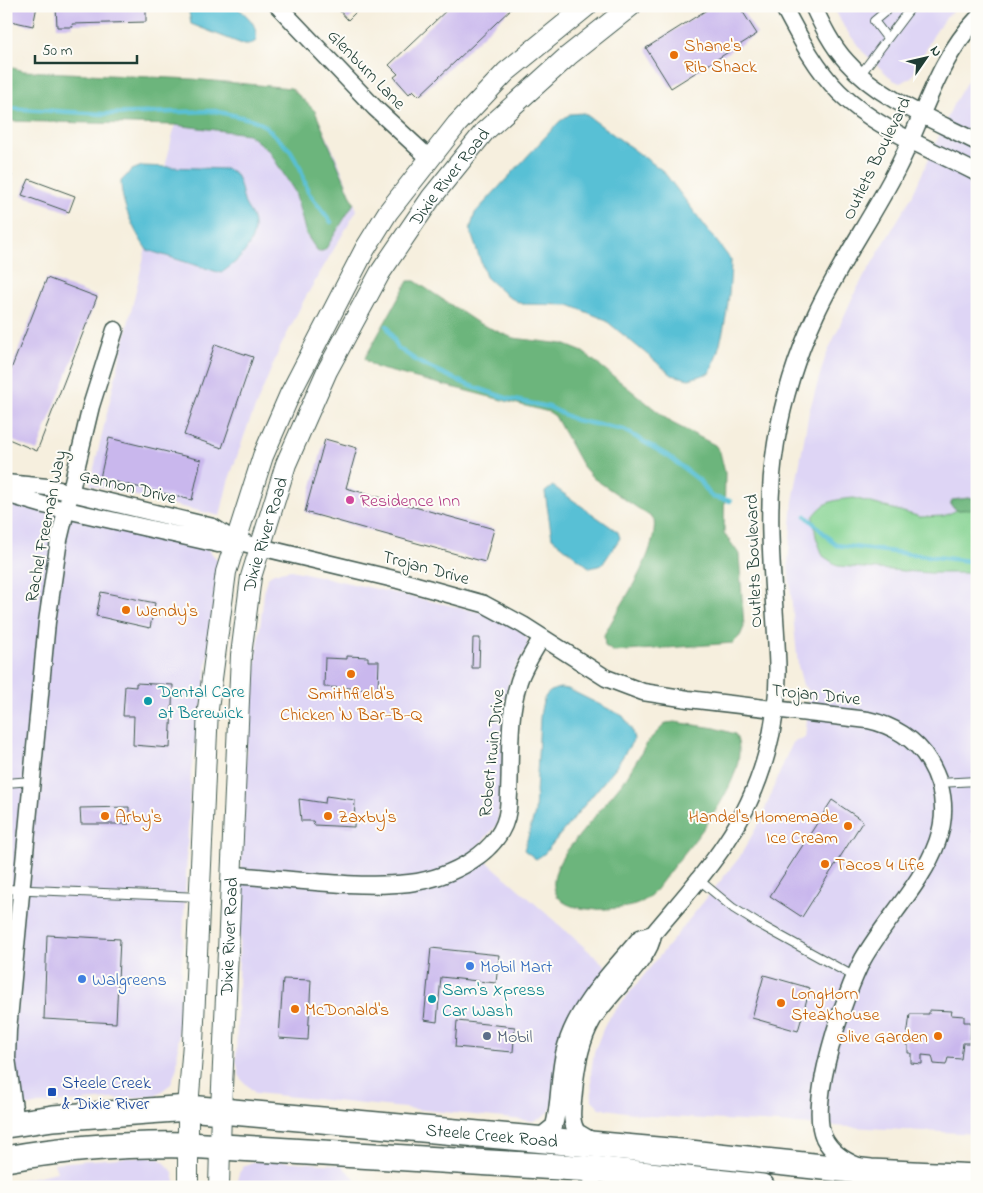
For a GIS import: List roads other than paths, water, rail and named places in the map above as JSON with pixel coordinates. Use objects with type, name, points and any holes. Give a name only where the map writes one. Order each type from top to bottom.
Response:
[{"type":"main road","name":"Steele Creek Road","points":[[11,1124],[188,1108],[599,1144],[871,1172],[977,1177]]},
{"type":"main road","name":"Steele Creek Road","points":[[6,1159],[52,1151],[126,1144],[188,1145],[592,1178],[762,1187]]},
{"type":"main road","points":[[592,1178],[594,1163],[598,1160],[668,1163],[680,1152]]},
{"type":"street","name":"Dixie River Road","points":[[220,1187],[221,1110],[241,655],[252,577],[247,544],[263,456],[290,394],[365,249],[388,212],[429,158],[506,72],[587,6]]},
{"type":"street","name":"Dixie River Road","points":[[188,1187],[188,1108],[208,709],[218,615],[226,572],[247,544],[286,464],[327,371],[400,240],[485,130],[568,56],[631,6]]},
{"type":"street","points":[[784,6],[813,59],[839,92],[880,124],[977,173]]},
{"type":"street","points":[[813,6],[839,52],[860,75],[876,88],[977,142]]},
{"type":"street","name":"Glenburn Lane","points":[[286,9],[375,108],[429,158]]},
{"type":"street","name":"Outlets Boulevard","points":[[599,1144],[582,1136],[574,1127],[572,1120],[576,1072],[580,1053],[592,1021],[649,950],[653,934],[729,839],[754,791],[770,742],[776,709],[777,655],[769,536],[769,507],[780,419],[790,383],[816,313],[912,139],[922,113],[955,47],[977,19]]},
{"type":"street","name":"Rachel Freeman Way","points":[[11,1124],[8,1051],[47,622],[59,540],[90,406],[116,330]]},
{"type":"street","name":"Gannon Drive","points":[[6,483],[22,482],[213,527],[247,544]]},
{"type":"street","name":"Gannon Drive","points":[[6,494],[67,511],[218,544],[247,544]]},
{"type":"street","name":"Trojan Drive","points":[[247,544],[398,580],[484,604],[606,678],[630,688],[661,696],[868,720],[889,727],[910,739],[920,749],[932,766],[939,783],[944,818],[937,846],[864,958],[855,977],[832,1044],[822,1094],[821,1127],[824,1138],[836,1154],[846,1161],[871,1172]]},
{"type":"street","name":"Robert Irwin Drive","points":[[231,875],[370,884],[410,882],[448,871],[487,850],[500,833],[507,815],[512,708],[519,679],[542,638]]},
{"type":"street","name":"Outlets Boulevard","points":[[532,1138],[544,1134],[554,1126],[561,1066],[566,1044],[583,1010],[640,938],[653,934]]},
{"type":"lane","points":[[887,38],[874,21],[892,6]]},
{"type":"lane","points":[[860,75],[912,6]]},
{"type":"lane","points":[[6,784],[32,781]]},
{"type":"lane","points":[[939,783],[977,781]]},
{"type":"lane","points":[[698,879],[733,908],[757,923],[855,977]]},
{"type":"lane","points":[[6,889],[200,897]]},
{"type":"water","points":[[188,6],[235,6],[254,25],[256,41],[251,44],[242,44],[191,24]]},
{"type":"water","points":[[584,113],[663,171],[731,260],[726,318],[710,373],[689,379],[672,375],[604,319],[569,305],[522,304],[507,296],[486,277],[470,230],[475,213],[559,122],[570,114]]},
{"type":"water","points":[[142,166],[225,169],[234,172],[245,204],[252,217],[254,227],[250,243],[240,257],[221,273],[147,250],[129,217],[123,199],[121,181],[132,170]]},
{"type":"water","points":[[553,486],[618,532],[620,538],[602,565],[590,568],[552,538],[545,492]]},
{"type":"water","points":[[560,688],[568,689],[623,716],[631,728],[634,739],[616,767],[544,854],[536,859],[524,850],[535,813],[540,718],[544,698],[550,692]]},
{"type":"waterway","points":[[6,108],[103,114],[215,111],[254,120],[265,126],[290,150],[300,167],[308,192],[331,222]]},
{"type":"waterway","points":[[387,326],[398,348],[420,363],[468,385],[509,399],[549,407],[575,420],[624,430],[668,456],[699,480],[712,497],[730,501]]},
{"type":"waterway","points":[[806,516],[836,545],[977,562]]},
{"type":"place","name":"Shane's Rib Shack","points":[[674,55]]},
{"type":"place","name":"Residence Inn","points":[[350,500]]},
{"type":"place","name":"Wendy's","points":[[126,610]]},
{"type":"place","name":"Smithfield's Chicken 'N Bar-B-Q","points":[[351,674]]},
{"type":"place","name":"Dental Care at Berewick","points":[[148,701]]},
{"type":"place","name":"Arby's","points":[[105,816]]},
{"type":"place","name":"Zaxby's","points":[[328,816]]},
{"type":"place","name":"Handel's Homemade Ice Cream","points":[[848,826]]},
{"type":"place","name":"Tacos 4 Life","points":[[825,864]]},
{"type":"place","name":"Mobil Mart","points":[[470,966]]},
{"type":"place","name":"Walgreens","points":[[82,979]]},
{"type":"place","name":"Sam's Xpress Car Wash","points":[[432,999]]},
{"type":"place","name":"LongHorn Steakhouse","points":[[781,1003]]},
{"type":"place","name":"McDonald's","points":[[295,1009]]},
{"type":"place","name":"Mobil","points":[[487,1036]]},
{"type":"place","name":"Olive Garden","points":[[938,1036]]},
{"type":"place","name":"Steele Creek & Dixie River","points":[[52,1092]]}]
